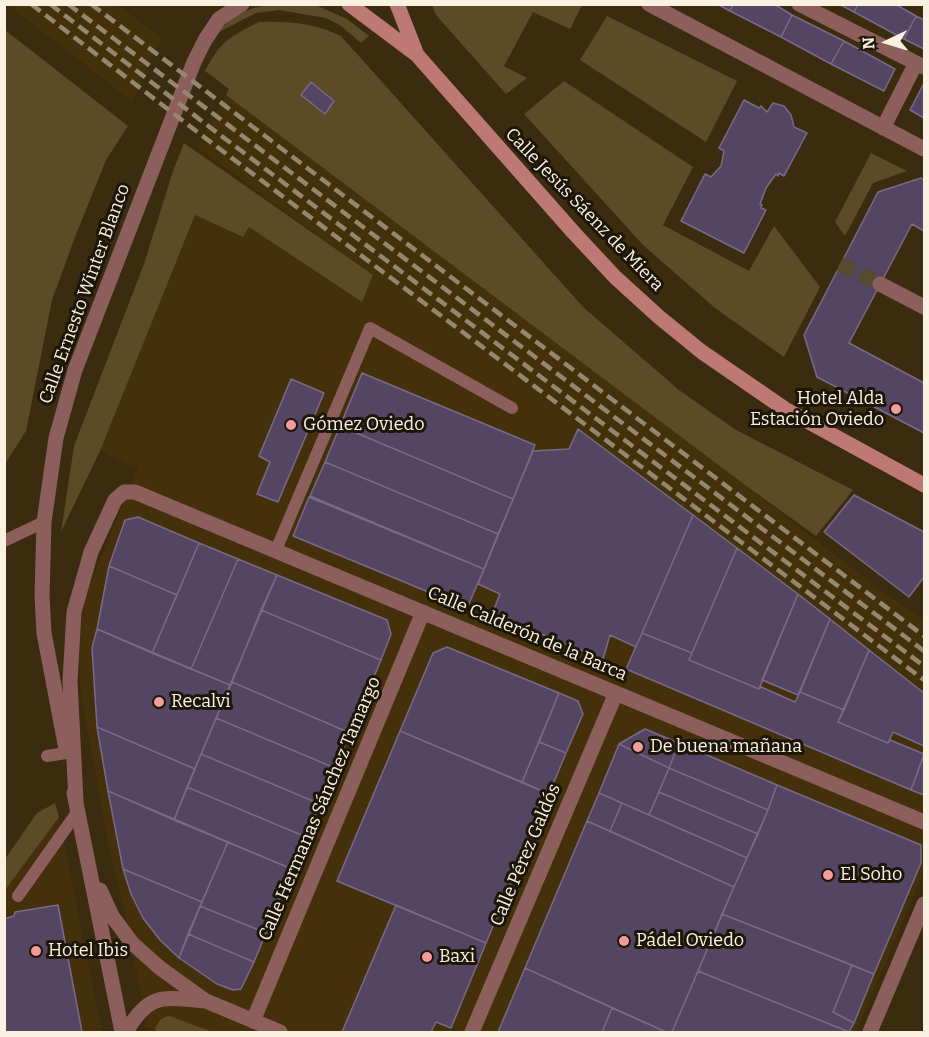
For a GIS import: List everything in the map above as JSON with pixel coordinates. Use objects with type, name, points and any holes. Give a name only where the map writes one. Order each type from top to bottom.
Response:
[{"type":"main road","name":"Calle Jesús Sáenz de Miera","points":[[349,4],[417,55],[574,233],[615,277],[659,317],[702,352],[785,409],[924,485]]},
{"type":"main road","name":"Calle Jesús Sáenz de Miera","points":[[398,4],[417,55]]},
{"type":"street","name":"Calle Ernesto Winter Blanco","points":[[124,1032],[88,866],[44,633],[42,596],[44,522],[56,438],[75,370],[194,62],[219,19],[242,4]]},
{"type":"street","points":[[649,4],[924,149]]},
{"type":"street","points":[[799,4],[920,65],[883,128]]},
{"type":"street","points":[[880,284],[924,307]]},
{"type":"street","name":"Calle Calderón de la Barca","points":[[115,500],[124,492],[135,492],[924,822]]},
{"type":"street","name":"Calle Ernesto Winter Blanco","points":[[77,806],[70,681],[74,612],[91,552],[115,500]]},
{"type":"street","name":"Calle Hermanas Sánchez Tamargo","points":[[253,1021],[423,612]]},
{"type":"street","name":"Calle Pérez Galdós","points":[[472,1032],[616,693]]},
{"type":"street","points":[[88,866],[112,916],[132,943],[160,968],[206,1001],[280,1032]]},
{"type":"street","points":[[870,1032],[924,904]]},
{"type":"street","points":[[124,1032],[144,1007],[155,1000],[206,1001]]},
{"type":"lane","points":[[276,550],[370,328],[512,408]]},
{"type":"lane","points":[[4,541],[44,522]]},
{"type":"lane","points":[[47,756],[66,753]]},
{"type":"lane","points":[[18,896],[77,806]]},
{"type":"shaded area","points":[[313,4],[347,19],[369,36],[361,43],[340,25],[326,18],[279,10],[256,13],[217,33],[238,15],[260,6]]},
{"type":"shaded area","points":[[432,4],[582,5],[570,29],[533,12],[504,66],[527,78],[506,94],[436,15]]},
{"type":"shaded area","points":[[8,5],[118,5],[161,38],[132,101]]},
{"type":"shaded area","points":[[607,16],[737,81],[706,142],[580,60]]},
{"type":"shaded area","points":[[259,22],[301,24],[321,28],[341,36],[583,307],[679,390],[736,430],[853,490],[816,536],[226,95],[229,89],[205,71],[221,46]]},
{"type":"shaded area","points":[[5,30],[128,126],[106,160],[52,300],[26,431],[5,464]]},
{"type":"shaded area","points":[[564,81],[693,167],[663,225],[749,271],[774,226],[820,287],[784,357],[715,308],[644,246],[524,114]]},
{"type":"shaded area","points":[[226,95],[745,485],[883,592],[924,620],[924,691],[896,671],[924,693],[924,871],[856,1032],[148,1032],[127,922],[110,852],[80,687],[79,639],[85,600],[138,468],[100,451],[195,215],[243,237],[249,226],[361,302],[373,276],[197,147]]},
{"type":"shaded area","points":[[184,143],[373,275],[362,302],[249,227],[243,237],[195,215],[100,451],[61,532],[74,446],[144,264]]},
{"type":"shaded area","points":[[871,153],[907,171],[873,183],[845,236],[835,222]]},
{"type":"shaded area","points":[[55,803],[59,817],[5,890],[5,859],[37,813]]},
{"type":"shaded area","points":[[59,817],[102,1032],[5,1032],[4,890]]},
{"type":"shaded area","points":[[170,1016],[213,1032],[155,1032],[160,1021]]},
{"type":"building","points":[[717,4],[733,4],[730,11]]},
{"type":"building","points":[[733,4],[774,4],[792,15],[781,37],[730,11]]},
{"type":"building","points":[[839,4],[858,4],[854,12]]},
{"type":"building","points":[[858,4],[895,4],[916,16],[904,39],[854,12]]},
{"type":"building","points":[[792,15],[844,41],[831,64],[781,37]]},
{"type":"building","points":[[916,16],[924,20],[924,49],[904,39]]},
{"type":"building","points":[[844,41],[895,69],[884,91],[831,64]]},
{"type":"building","points":[[311,82],[334,101],[325,114],[301,95]]},
{"type":"building","points":[[924,86],[924,118],[910,110]]},
{"type":"building","points":[[744,100],[759,108],[761,106],[767,112],[773,103],[784,106],[791,115],[794,127],[807,133],[784,176],[776,174],[766,188],[760,204],[761,208],[766,210],[744,253],[681,221],[705,174],[711,177],[721,166],[724,151],[719,148]]},
{"type":"building","points":[[921,178],[924,180],[924,231],[912,224],[849,343],[924,383],[924,433],[817,377],[804,335],[878,192]]},
{"type":"building","points":[[362,373],[535,445],[513,499],[340,426]]},
{"type":"building","name":"Gómez Oviedo","points":[[291,379],[324,393],[278,502],[257,494],[270,462],[259,456]]},
{"type":"building","points":[[340,426],[513,499],[498,534],[325,462]]},
{"type":"building","points":[[578,429],[693,515],[636,647],[610,635],[603,659],[492,614],[500,594],[478,584],[533,451],[569,449]]},
{"type":"building","points":[[325,462],[498,534],[484,569],[310,496]]},
{"type":"building","points":[[854,495],[924,532],[924,577],[909,597],[824,532]]},
{"type":"building","points":[[309,497],[484,569],[467,608],[293,536]]},
{"type":"building","points":[[693,515],[737,548],[692,653],[642,633]]},
{"type":"building","points":[[138,517],[199,543],[177,595],[109,566],[125,520]]},
{"type":"building","points":[[199,543],[238,559],[191,669],[152,653]]},
{"type":"building","points":[[737,548],[798,594],[759,689],[689,660]]},
{"type":"building","points":[[238,559],[277,575],[230,685],[191,669]]},
{"type":"building","points":[[109,566],[177,595],[152,653],[97,629]]},
{"type":"building","points":[[277,575],[387,620],[391,634],[381,660],[261,610]]},
{"type":"building","points":[[798,594],[830,619],[798,695],[762,680]]},
{"type":"building","points":[[261,610],[381,660],[350,733],[232,682]]},
{"type":"building","points":[[830,619],[869,650],[844,710],[800,692]]},
{"type":"building","name":"Recalvi","points":[[97,629],[230,685],[195,769],[97,727],[92,648]]},
{"type":"building","points":[[642,633],[692,653],[689,660],[759,689],[761,687],[795,702],[800,692],[844,710],[838,722],[888,743],[890,740],[924,754],[911,790],[626,669]]},
{"type":"building","points":[[447,647],[559,693],[522,782],[400,731],[433,653]]},
{"type":"building","points":[[869,650],[924,693],[924,746],[893,732],[888,743],[838,722]]},
{"type":"building","points":[[232,682],[350,733],[335,768],[216,718]]},
{"type":"building","points":[[559,693],[578,701],[583,714],[566,753],[539,742]]},
{"type":"building","points":[[216,718],[335,768],[320,804],[201,754]]},
{"type":"building","points":[[97,727],[195,769],[174,820],[108,791]]},
{"type":"building","points":[[645,729],[679,743],[669,768],[619,744]]},
{"type":"building","points":[[400,731],[549,794],[486,943],[337,881]]},
{"type":"building","points":[[539,742],[566,753],[549,794],[522,782]]},
{"type":"building","points":[[679,743],[777,785],[768,810],[669,768]]},
{"type":"building","points":[[619,744],[669,768],[649,815],[599,793]]},
{"type":"building","points":[[201,754],[320,804],[306,837],[187,787]]},
{"type":"building","points":[[924,755],[924,795],[911,790]]},
{"type":"building","points":[[669,768],[768,810],[758,834],[659,792]]},
{"type":"building","name":"El Soho","points":[[777,785],[921,845],[921,863],[874,974],[722,914]]},
{"type":"building","points":[[187,787],[306,837],[292,869],[174,820]]},
{"type":"building","points":[[108,791],[228,842],[202,902],[123,869]]},
{"type":"building","points":[[659,792],[758,834],[747,858],[649,815]]},
{"type":"building","points":[[599,793],[622,803],[610,831],[587,821]]},
{"type":"building","points":[[622,803],[747,858],[734,887],[610,831]]},
{"type":"building","name":"Pádel Oviedo","points":[[587,821],[734,887],[672,1032],[666,1032],[525,968]]},
{"type":"building","points":[[228,842],[292,869],[266,933],[200,906]]},
{"type":"building","points":[[123,869],[202,902],[179,958],[160,940],[143,918],[131,894]]},
{"type":"building","name":"Hotel Ibis","points":[[58,905],[82,1032],[4,1032],[4,919],[14,916],[15,912]]},
{"type":"building","name":"Baxi","points":[[396,905],[486,943],[451,1028],[436,1022],[431,1032],[342,1032]]},
{"type":"building","points":[[200,906],[266,933],[254,962],[188,934]]},
{"type":"building","points":[[722,914],[852,965],[833,1012],[854,1023],[849,1032],[698,971]]},
{"type":"building","points":[[188,934],[254,962],[241,989],[233,990],[217,984],[179,958]]},
{"type":"building","points":[[852,965],[874,974],[854,1023],[833,1012]]},
{"type":"building","points":[[525,968],[612,1008],[602,1032],[498,1032]]},
{"type":"building","points":[[698,971],[849,1032],[672,1032]]},
{"type":"building","points":[[612,1008],[666,1032],[602,1032]]},
{"type":"tunnel","points":[[840,264],[880,284]]},
{"type":"railway","points":[[31,4],[924,680]]},
{"type":"railway","points":[[50,4],[924,666]]},
{"type":"railway","points":[[68,4],[924,651]]},
{"type":"railway","points":[[91,4],[924,636]]},
{"type":"place","name":"Hotel Alda Estación Oviedo","points":[[896,409]]},
{"type":"place","name":"Gómez Oviedo","points":[[291,425]]},
{"type":"place","name":"Recalvi","points":[[159,702]]},
{"type":"place","name":"De buena mañana","points":[[638,747]]},
{"type":"place","name":"El Soho","points":[[828,875]]},
{"type":"place","name":"Pádel Oviedo","points":[[624,941]]},
{"type":"place","name":"Hotel Ibis","points":[[36,951]]},
{"type":"place","name":"Baxi","points":[[427,957]]}]
